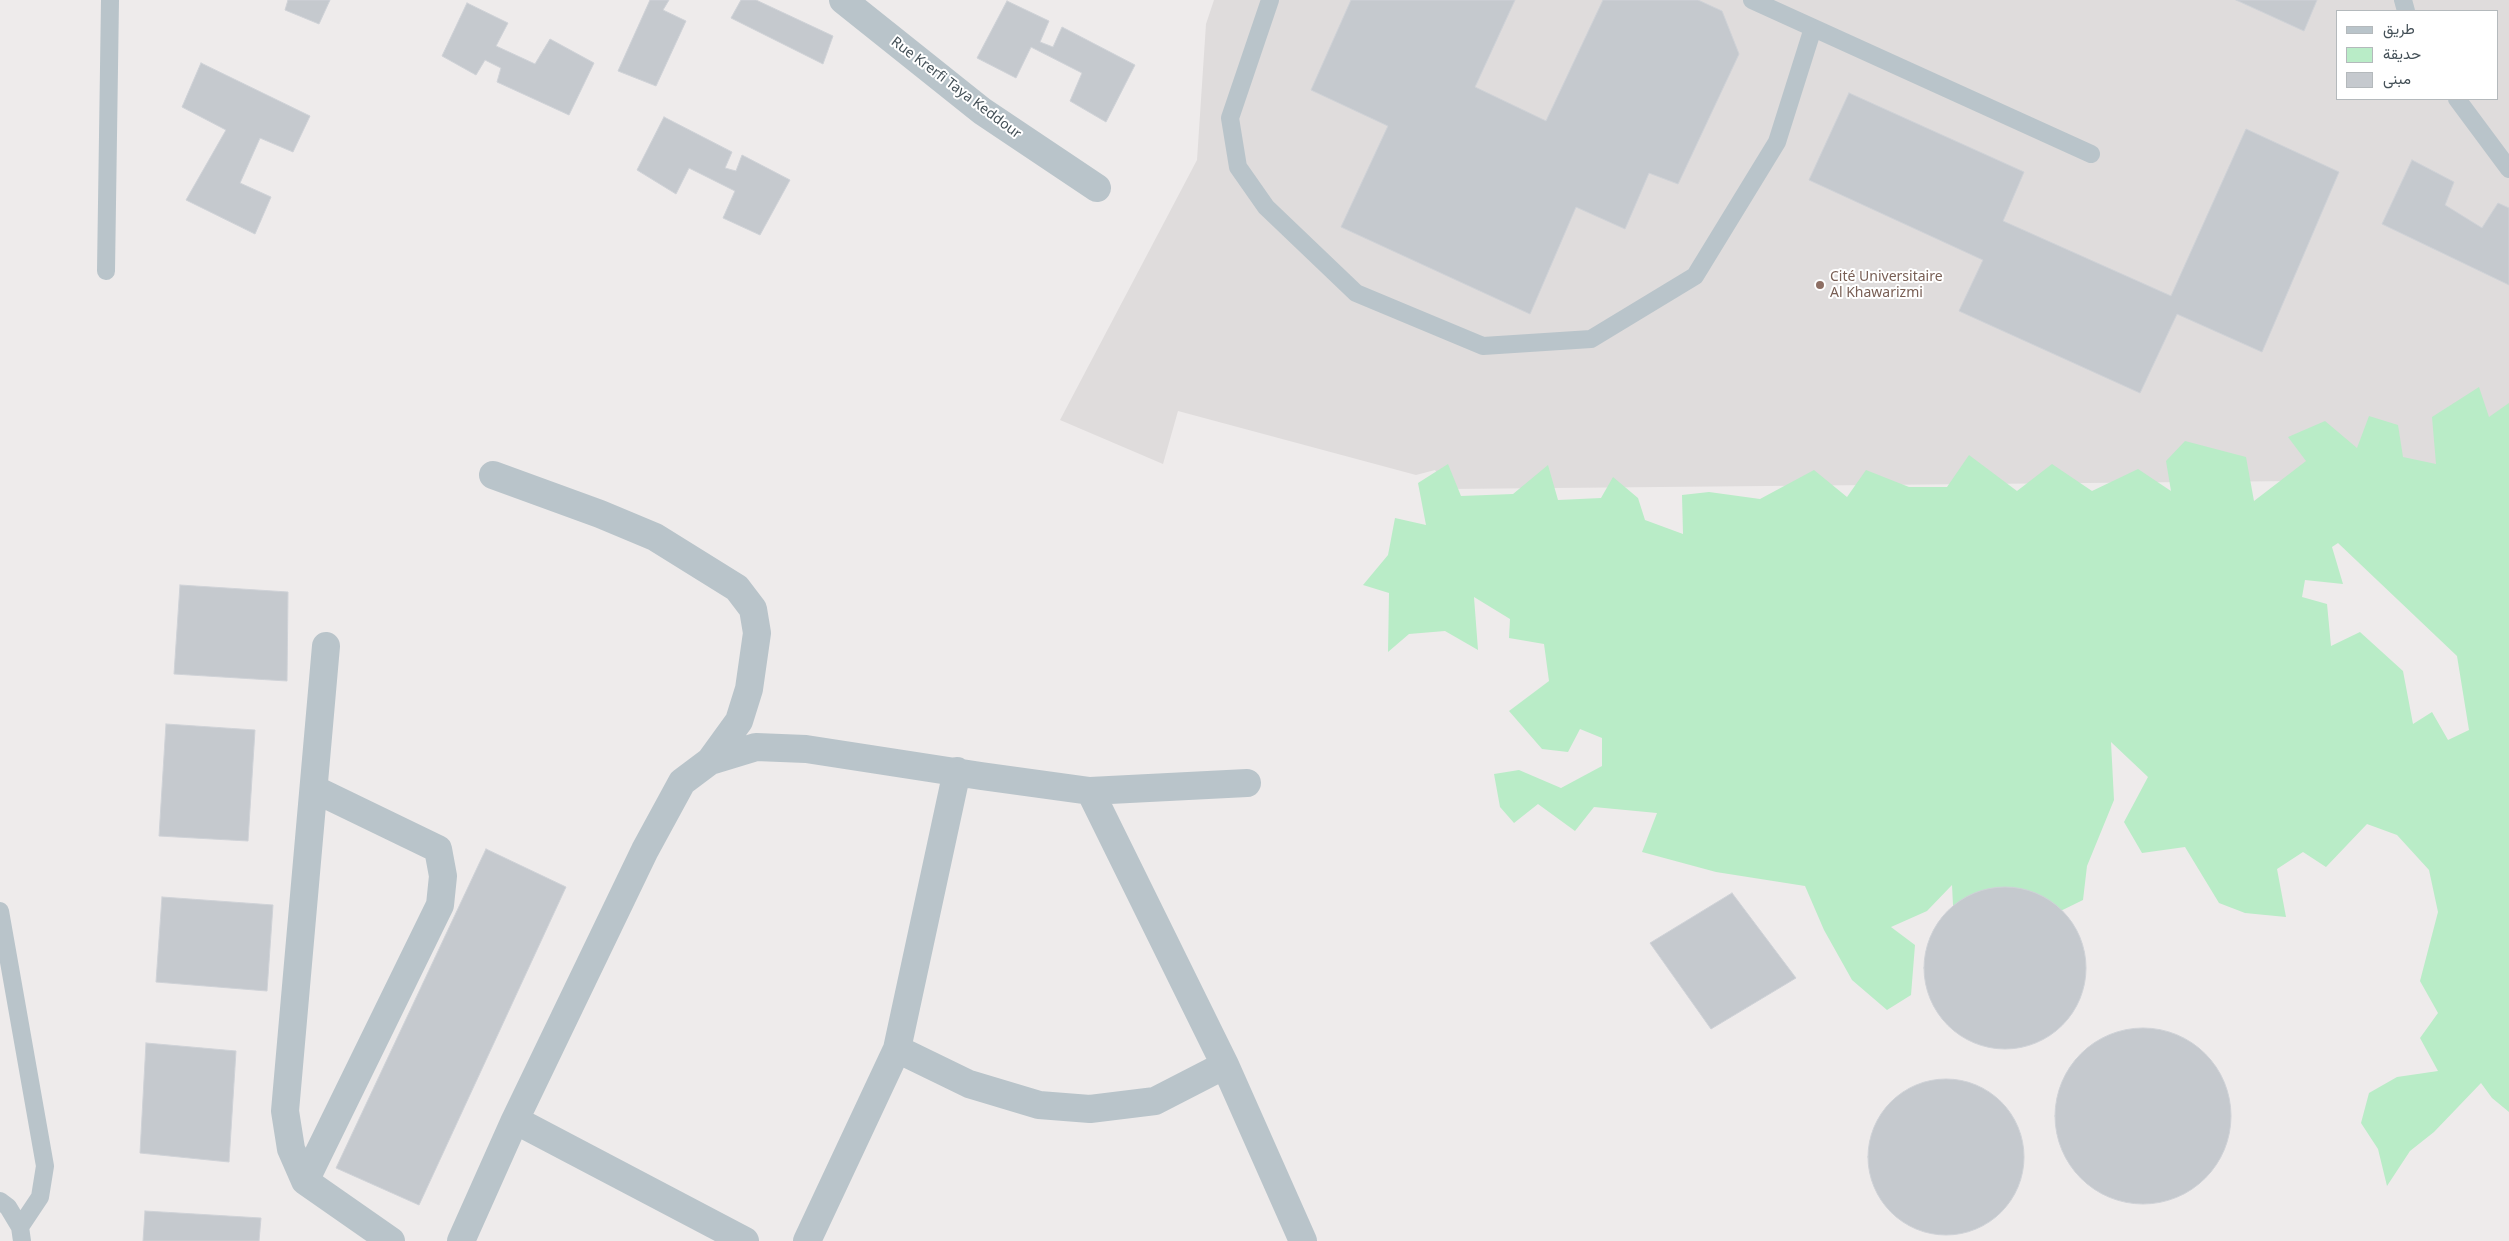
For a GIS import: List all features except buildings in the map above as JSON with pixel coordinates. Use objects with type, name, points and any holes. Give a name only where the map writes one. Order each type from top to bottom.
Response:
[{"type":"street","name":"Rue Krerfi Taya Keddour","points":[[843,0],[982,111],[1097,188]]},
{"type":"street","points":[[461,1241],[515,1120],[654,833],[682,782],[710,761],[739,721],[749,689],[757,634],[753,609],[737,588],[655,537],[600,514],[492,475]]},
{"type":"street","points":[[326,646],[285,1111],[291,1149],[305,1181],[391,1241]]},
{"type":"street","points":[[710,761],[756,747],[806,749],[1090,790],[1162,789],[1247,782]]},
{"type":"street","points":[[807,1241],[897,1049],[956,771]]},
{"type":"street","points":[[305,1181],[440,905],[443,876],[438,849],[314,789]]},
{"type":"street","points":[[1090,790],[1225,1065],[1303,1241]]},
{"type":"street","points":[[897,1049],[978,1087],[1039,1105],[1090,1109],[1155,1101],[1225,1065]]},
{"type":"street","points":[[515,1120],[745,1241]]},
{"type":"lane","points":[[106,271],[110,0]]},
{"type":"lane","points":[[1270,0],[1230,118],[1238,167],[1266,207],[1356,293],[1483,346],[1591,339],[1695,276],[1777,142],[1813,28]]},
{"type":"lane","points":[[1752,0],[2091,154]]},
{"type":"lane","points":[[2458,100],[2509,169]]},
{"type":"lane","points":[[0,911],[45,1166],[40,1198],[21,1234]]},
{"type":"lane","points":[[0,1201],[8,1207],[21,1234]]},
{"type":"shaded area","name":"Cité Universitaire Al Khawarizmi","points":[[1214,0],[2509,0],[2509,479],[1448,489],[1435,470],[1416,475],[1178,411],[1163,464],[1060,420],[1197,160],[1206,24]]},
{"type":"green space","points":[[2479,387],[2489,417],[2509,403],[2509,1112],[2492,1098],[2481,1083],[2434,1132],[2410,1151],[2387,1186],[2378,1149],[2361,1123],[2369,1093],[2397,1077],[2438,1071],[2420,1038],[2438,1013],[2420,981],[2438,912],[2429,870],[2397,835],[2367,824],[2326,867],[2303,852],[2277,869],[2286,917],[2245,913],[2219,903],[2185,847],[2142,853],[2124,822],[2148,777],[2111,742],[2114,800],[2087,866],[2083,900],[2036,923],[1987,909],[1954,925],[1952,885],[1927,911],[1891,927],[1915,945],[1911,995],[1887,1010],[1852,980],[1824,930],[1805,886],[1716,872],[1642,852],[1657,813],[1594,807],[1575,831],[1538,804],[1514,823],[1500,807],[1494,774],[1519,770],[1561,788],[1602,766],[1602,738],[1580,729],[1568,752],[1542,749],[1509,711],[1549,681],[1544,644],[1509,638],[1510,619],[1474,597],[1478,650],[1445,631],[1409,634],[1388,652],[1389,593],[1363,585],[1388,555],[1395,518],[1426,525],[1418,483],[1448,464],[1461,496],[1513,494],[1548,465],[1558,500],[1601,498],[1613,477],[1638,498],[1645,520],[1683,534],[1682,495],[1709,492],[1760,499],[1814,470],[1847,497],[1866,470],[1909,487],[1947,487],[1969,455],[2017,491],[2052,464],[2092,491],[2138,469],[2171,491],[2166,461],[2185,441],[2246,457],[2254,501],[2306,461],[2288,437],[2325,421],[2357,448],[2369,416],[2398,425],[2403,457],[2436,464],[2432,417]],"holes":[[[2338,543],[2457,656],[2469,730],[2448,740],[2432,712],[2413,724],[2403,671],[2360,632],[2331,646],[2327,604],[2302,597],[2305,580],[2343,584],[2332,547]]]},
{"type":"place","name":"Cité Universitaire Al Khawarizmi","points":[[1820,285]]}]
